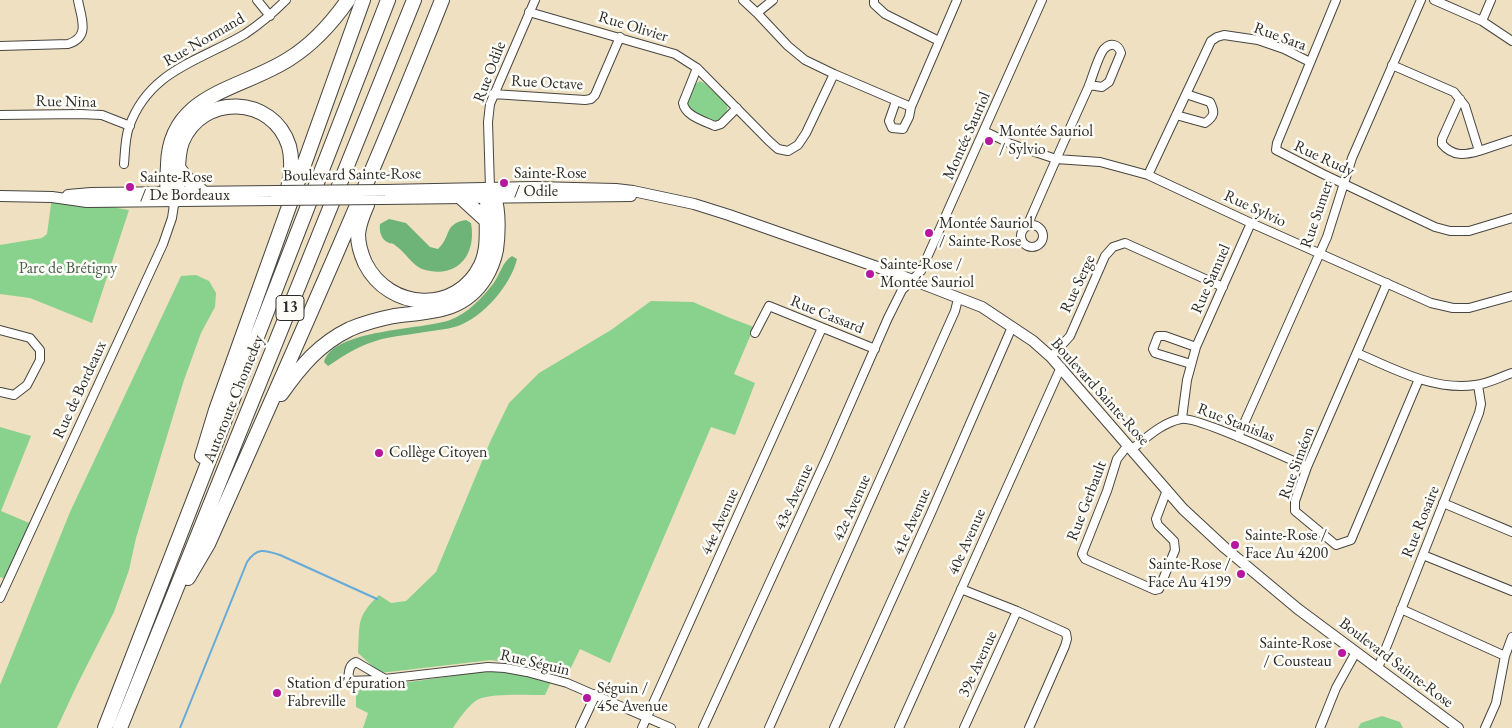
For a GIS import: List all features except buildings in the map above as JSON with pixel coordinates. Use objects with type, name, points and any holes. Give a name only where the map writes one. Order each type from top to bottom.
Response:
[{"type":"highway","points":[[173,195],[168,156],[170,144],[176,129],[188,112],[211,97],[266,72],[295,56],[324,30],[348,0]]},
{"type":"highway","points":[[173,554],[216,410],[363,0]]},
{"type":"highway","name":"Autoroute Chomedey","points":[[105,728],[388,0]]},
{"type":"highway","name":"Autoroute Chomedey","points":[[120,728],[414,0]]},
{"type":"highway","points":[[166,616],[208,544],[382,148],[442,0]]},
{"type":"highway","points":[[173,195],[180,152],[185,137],[194,124],[217,109],[233,106],[249,108],[264,115],[281,131],[287,140],[291,156],[290,177],[281,230]]},
{"type":"highway","points":[[382,148],[358,234],[361,253],[376,280],[386,289],[406,298],[419,301],[440,299],[456,292],[470,280],[481,265],[486,245],[486,220],[491,194]]},
{"type":"highway","points":[[178,168],[201,191]]},
{"type":"highway","points":[[265,416],[307,360],[336,337],[350,329],[380,319],[446,308],[473,293],[487,275],[495,255],[497,238],[496,204],[491,194]]},
{"type":"highway","points":[[462,198],[486,220]]},
{"type":"street","points":[[0,46],[68,44],[76,41],[81,36],[83,30],[78,0]]},
{"type":"street","points":[[257,0],[270,16]]},
{"type":"street","name":"Rue Normand","points":[[124,164],[127,134],[130,126],[140,105],[156,85],[175,70],[245,34],[270,16],[286,0]]},
{"type":"street","name":"Rue Odile","points":[[491,194],[488,122],[490,104],[535,0]]},
{"type":"street","points":[[743,0],[788,46],[805,60],[911,108]]},
{"type":"street","points":[[757,13],[773,0]]},
{"type":"street","points":[[874,0],[874,4],[885,14],[939,41]]},
{"type":"street","points":[[896,101],[889,121],[892,128],[904,128],[957,0]]},
{"type":"street","name":"Montée Sauriol","points":[[912,280],[921,271],[1042,0]]},
{"type":"street","name":"Rue Rudy","points":[[1336,0],[1277,143],[1276,150],[1435,227],[1450,231],[1469,231],[1512,218]]},
{"type":"street","name":"Rue Sumer","points":[[1238,437],[1319,254],[1352,158],[1420,0]]},
{"type":"street","points":[[1434,0],[1482,21],[1512,41]]},
{"type":"street","points":[[1482,21],[1491,0]]},
{"type":"street","name":"Rue Olivier","points":[[530,12],[675,54],[697,68],[778,149],[788,152],[798,145],[806,133],[834,74]]},
{"type":"street","name":"Rue Sara","points":[[1148,175],[1211,41],[1224,35],[1258,40],[1284,49],[1310,62]]},
{"type":"street","name":"Rue Octave","points":[[493,94],[591,99],[596,95],[620,37]]},
{"type":"street","points":[[1027,226],[1103,50],[1114,44],[1120,48],[1121,53],[1109,82],[1102,87],[1089,85]]},
{"type":"street","points":[[1392,65],[1454,92],[1465,106],[1479,150]]},
{"type":"street","points":[[697,68],[683,103],[684,109],[688,113],[715,126],[721,124],[737,108]]},
{"type":"street","points":[[1176,115],[1205,124],[1212,119],[1214,111],[1210,102],[1186,94]]},
{"type":"street","points":[[1460,99],[1442,140],[1442,144],[1446,149],[1463,155],[1512,140]]},
{"type":"street","name":"Rue Nina","points":[[0,115],[95,115],[130,126]]},
{"type":"street","name":"Rue Sylvio","points":[[984,131],[1011,144],[1056,159],[1100,162],[1148,175],[1319,254],[1432,303],[1453,308],[1469,308],[1512,296]]},
{"type":"street","name":"Boulevard Sainte-Rose","points":[[173,195],[201,191],[276,195]]},
{"type":"street","name":"Boulevard Sainte-Rose","points":[[0,196],[52,197],[90,193],[173,195],[491,194],[652,196],[685,202],[722,212],[912,280],[982,308],[1033,341],[1061,368],[1183,509],[1232,554],[1284,597],[1458,728]]},
{"type":"street","name":"Boulevard Sainte-Rose","points":[[384,194],[462,198],[491,194]]},
{"type":"street","name":"Rue de Bordeaux","points":[[0,598],[150,273],[170,225],[173,214],[173,195]]},
{"type":"street","name":"Rue Samuel","points":[[1182,418],[1186,380],[1196,347],[1251,223]]},
{"type":"street","name":"Rue Serge","points":[[1051,357],[1070,336],[1096,274],[1105,256],[1113,247],[1125,243],[1223,287]]},
{"type":"street","name":"43e Avenue","points":[[703,728],[827,457],[874,349],[902,290],[912,280]]},
{"type":"street","name":"Rue Siméon","points":[[1387,283],[1307,467],[1295,501],[1295,511],[1336,545],[1351,540],[1419,379]]},
{"type":"street","name":"42e Avenue","points":[[769,728],[951,320],[958,299]]},
{"type":"street","name":"Rue Cassard","points":[[755,333],[769,306],[874,349]]},
{"type":"street","name":"41e Avenue","points":[[834,728],[931,514],[1012,327]]},
{"type":"street","name":"44e Avenue","points":[[642,728],[822,328]]},
{"type":"street","points":[[0,330],[30,338],[40,350],[40,360],[26,385],[14,395],[0,392]]},
{"type":"street","points":[[1191,364],[1155,353],[1153,349],[1158,336],[1165,336],[1196,347]]},
{"type":"street","points":[[1357,353],[1419,379],[1457,387],[1478,385],[1512,373]]},
{"type":"street","name":"40e Avenue","points":[[899,728],[1061,368]]},
{"type":"street","name":"Rue Rosaire","points":[[1378,668],[1479,414],[1481,404],[1478,385]]},
{"type":"street","name":"Rue Stanislas","points":[[1130,447],[1168,423],[1182,418],[1193,420],[1238,437],[1307,467]]},
{"type":"street","name":"Rue Gerbault","points":[[1130,447],[1117,459],[1107,491],[1082,554],[1085,559],[1155,590],[1159,589],[1174,550],[1174,540],[1158,525],[1156,519],[1167,490]]},
{"type":"street","points":[[1443,503],[1512,532]]},
{"type":"street","points":[[1422,555],[1512,591]]},
{"type":"street","points":[[961,588],[1066,633],[1065,646],[1028,728]]},
{"type":"street","points":[[1401,609],[1504,656]]},
{"type":"street","name":"39e Avenue","points":[[964,728],[1017,611]]},
{"type":"street","points":[[1484,728],[1496,703],[1504,656],[1512,637]]},
{"type":"street","points":[[1320,728],[1336,688],[1356,652]]},
{"type":"street","name":"Rue Séguin","points":[[386,678],[356,662],[351,665],[348,681],[386,678],[488,667],[505,668],[567,683],[671,728]]},
{"type":"street","points":[[580,728],[596,694]]},
{"type":"green space","points":[[700,81],[726,103],[726,113],[719,121],[713,122],[689,110],[686,103],[693,85]]},
{"type":"green space","name":"Parc de Brétigny","points":[[52,197],[129,210],[92,323],[30,298],[0,294],[0,245],[42,238],[47,234]]},
{"type":"green space","points":[[389,219],[406,223],[430,247],[438,249],[454,224],[466,220],[471,223],[471,246],[462,263],[454,268],[434,272],[422,269],[415,265],[394,244],[386,242],[382,238],[380,224]]},
{"type":"green space","points":[[512,256],[517,259],[509,279],[495,299],[467,322],[451,328],[382,339],[354,350],[328,366],[324,362],[331,351],[344,343],[360,337],[437,323],[456,317],[468,310],[484,295],[503,265]]},
{"type":"green space","points":[[196,275],[209,281],[216,293],[215,307],[201,333],[184,380],[136,538],[129,570],[114,612],[57,728],[0,728],[0,685],[70,512],[181,276]]},
{"type":"green space","points":[[651,301],[693,302],[754,327],[734,374],[755,383],[735,435],[711,427],[610,663],[580,649],[567,676],[491,660],[380,673],[358,653],[359,627],[363,615],[379,595],[391,603],[406,601],[436,572],[490,442],[509,403],[539,373],[611,330]]},
{"type":"green space","points":[[0,427],[31,436],[1,511],[34,525],[8,580],[0,577]]},
{"type":"green space","points":[[488,671],[512,673],[551,682],[545,695],[502,695],[479,699],[468,708],[453,728],[363,728],[368,713],[356,707],[356,696],[360,689]]},
{"type":"green space","points":[[1382,716],[1400,722],[1403,728],[1358,728],[1361,723]]},
{"type":"waterway","points":[[180,728],[247,562],[254,554],[266,551],[280,555],[377,599]]},
{"type":"place","name":"Montée Sauriol / Sylvio","points":[[989,141]]},
{"type":"place","name":"Sainte-Rose / Odile","points":[[504,183]]},
{"type":"place","name":"Sainte-Rose / De Bordeaux","points":[[130,187]]},
{"type":"place","name":"Montée Sauriol / Sainte-Rose","points":[[929,233]]},
{"type":"place","name":"Sainte-Rose / Montée Sauriol","points":[[870,274]]},
{"type":"place","name":"Collège Citoyen","points":[[379,453]]},
{"type":"place","name":"Sainte-Rose / Face Au 4200","points":[[1235,545]]},
{"type":"place","name":"Sainte-Rose / Face Au 4199","points":[[1241,574]]},
{"type":"place","name":"Sainte-Rose / Cousteau","points":[[1342,653]]},
{"type":"place","name":"Station d'épuration Fabreville","points":[[277,693]]},
{"type":"place","name":"Séguin / 45e Avenue","points":[[587,698]]}]
